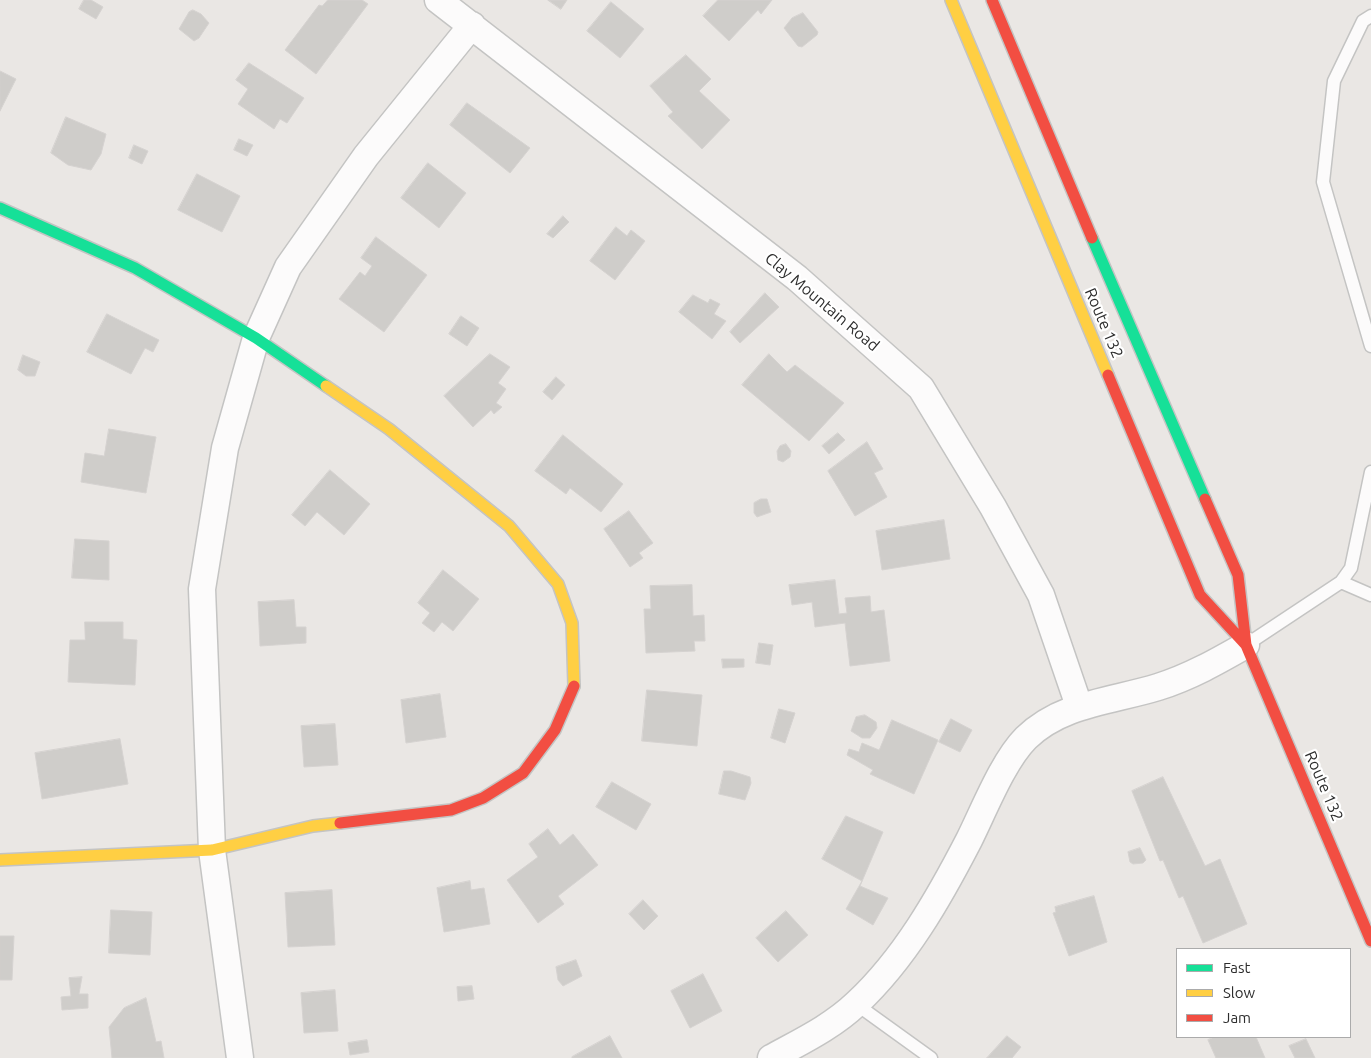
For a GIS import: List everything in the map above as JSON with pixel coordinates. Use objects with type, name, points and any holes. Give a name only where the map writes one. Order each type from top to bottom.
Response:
[{"type":"main road","name":"Route 132","points":[[951,0],[1200,595],[1246,645]]},
{"type":"main road","name":"Route 132","points":[[992,0],[1118,301],[1238,575],[1246,645],[1371,941]]},
{"type":"main road","points":[[0,208],[135,268],[256,338],[389,429],[509,526],[558,584],[572,623],[575,683],[555,730],[523,773],[483,798],[451,810],[313,826],[212,850],[0,860]]},
{"type":"street","name":"Clay Mountain Road","points":[[438,0],[797,278],[921,388],[994,507],[1041,595],[1079,706]]},
{"type":"street","points":[[240,1058],[212,850],[202,589],[225,448],[256,338],[288,267],[366,156],[472,25]]},
{"type":"street","points":[[771,1058],[819,1032],[856,1004],[902,953],[951,875],[1011,757],[1036,729],[1079,706],[1159,686],[1210,666],[1246,645]]},
{"type":"lane","points":[[1371,16],[1364,22],[1334,81],[1323,182],[1371,346]]},
{"type":"lane","points":[[1246,645],[1341,582],[1351,568],[1371,472]]},
{"type":"lane","points":[[1341,582],[1371,595]]},
{"type":"lane","points":[[856,1004],[931,1058]]},
{"type":"building","points":[[84,0],[91,0],[103,7],[96,19],[79,9]]},
{"type":"building","points":[[328,0],[362,0],[368,4],[316,74],[285,50],[319,5],[322,6]]},
{"type":"building","points":[[548,0],[567,0],[561,9]]},
{"type":"building","points":[[718,0],[772,0],[761,14],[758,10],[729,41],[703,16]]},
{"type":"building","points":[[611,2],[644,29],[620,58],[587,31]]},
{"type":"building","points":[[193,10],[201,14],[209,23],[199,38],[194,41],[179,29],[189,12]]},
{"type":"building","points":[[803,13],[818,32],[817,35],[802,47],[798,46],[784,28],[792,18]]},
{"type":"building","points":[[686,55],[711,79],[699,91],[730,120],[702,149],[668,116],[673,112],[650,86]]},
{"type":"building","points":[[249,63],[304,98],[287,123],[280,119],[274,129],[238,104],[248,89],[236,80]]},
{"type":"building","points":[[0,71],[16,79],[0,111]]},
{"type":"building","points":[[467,103],[530,148],[510,173],[450,125]]},
{"type":"building","points":[[66,117],[106,134],[101,154],[91,170],[68,165],[51,153]]},
{"type":"building","points":[[239,139],[253,145],[247,156],[234,150]]},
{"type":"building","points":[[134,145],[148,151],[142,164],[129,158]]},
{"type":"building","points":[[428,163],[466,193],[439,228],[401,198]]},
{"type":"building","points":[[197,174],[240,196],[222,232],[178,210]]},
{"type":"building","points":[[563,216],[569,222],[553,238],[547,234]]},
{"type":"building","points":[[616,227],[627,236],[631,230],[645,241],[615,280],[590,261]]},
{"type":"building","points":[[376,237],[427,275],[384,332],[339,299],[360,272],[365,276],[372,266],[361,258]]},
{"type":"building","points":[[765,293],[779,307],[740,343],[730,332]]},
{"type":"building","points":[[693,295],[708,303],[710,299],[720,304],[714,314],[726,321],[712,339],[679,312]]},
{"type":"building","points":[[107,314],[159,340],[153,352],[145,348],[131,374],[87,352]]},
{"type":"building","points":[[461,316],[479,328],[467,346],[449,334]]},
{"type":"building","points":[[490,354],[510,367],[498,383],[506,389],[496,403],[502,407],[494,414],[491,410],[473,427],[444,396]]},
{"type":"building","points":[[769,354],[787,372],[795,365],[844,403],[809,441],[742,385]]},
{"type":"building","points":[[23,355],[40,362],[35,376],[26,376],[18,370]]},
{"type":"building","points":[[556,377],[565,385],[552,400],[543,392]]},
{"type":"building","points":[[109,429],[156,437],[146,493],[81,482],[85,453],[104,456]]},
{"type":"building","points":[[838,433],[845,440],[829,454],[822,446]]},
{"type":"building","points":[[563,435],[623,484],[601,512],[570,488],[566,494],[535,471]]},
{"type":"building","points":[[867,442],[883,469],[874,473],[887,497],[855,516],[828,471]]},
{"type":"building","points":[[786,444],[791,451],[790,457],[783,462],[778,460],[777,451],[780,446]]},
{"type":"building","points":[[330,470],[370,504],[344,535],[317,512],[305,526],[292,515]]},
{"type":"building","points":[[761,499],[767,499],[771,512],[757,517],[754,513],[754,503]]},
{"type":"building","points":[[629,511],[653,543],[639,553],[643,558],[630,567],[604,529]]},
{"type":"building","points":[[944,520],[950,559],[882,570],[876,531]]},
{"type":"building","points":[[75,539],[109,541],[109,580],[72,578]]},
{"type":"building","points":[[443,570],[479,599],[453,631],[442,622],[434,632],[422,623],[430,613],[418,603]]},
{"type":"building","points":[[835,580],[839,614],[847,613],[845,598],[870,596],[871,612],[884,610],[890,661],[850,666],[845,623],[815,627],[812,602],[792,605],[789,585]]},
{"type":"building","points":[[692,585],[693,616],[704,615],[705,641],[694,641],[695,651],[646,653],[644,609],[651,609],[650,586]]},
{"type":"building","points":[[294,600],[296,627],[306,627],[306,643],[260,646],[258,602]]},
{"type":"building","points":[[85,622],[123,622],[123,639],[137,640],[135,685],[68,682],[70,640],[85,640]]},
{"type":"building","points":[[759,643],[773,645],[770,665],[756,663]]},
{"type":"building","points":[[722,659],[744,659],[744,667],[723,668]]},
{"type":"building","points":[[647,690],[702,695],[697,746],[642,741]]},
{"type":"building","points":[[440,694],[446,737],[406,743],[401,700]]},
{"type":"building","points":[[779,709],[795,713],[785,743],[771,738]]},
{"type":"building","points":[[865,715],[876,722],[877,728],[870,738],[862,738],[851,731],[856,717]]},
{"type":"building","points":[[951,719],[972,730],[960,752],[939,742]]},
{"type":"building","points":[[892,720],[938,740],[914,794],[870,774],[873,770],[847,755],[849,749],[859,752],[862,743],[879,750]]},
{"type":"building","points":[[335,724],[338,765],[304,767],[301,726]]},
{"type":"building","points":[[120,739],[128,784],[42,799],[35,753]]},
{"type":"building","points":[[724,771],[731,771],[750,777],[751,783],[745,800],[719,794]]},
{"type":"building","points":[[1163,777],[1205,866],[1220,859],[1247,924],[1203,943],[1183,896],[1179,898],[1163,860],[1160,861],[1132,791]]},
{"type":"building","points":[[612,782],[651,804],[636,830],[596,807]]},
{"type":"building","points":[[846,816],[883,832],[860,886],[888,898],[873,925],[846,909],[862,881],[822,859]]},
{"type":"building","points":[[548,829],[560,845],[573,834],[598,865],[558,896],[564,904],[538,923],[507,880],[538,857],[529,844]]},
{"type":"building","points":[[1140,848],[1146,860],[1143,863],[1133,864],[1130,862],[1128,852]]},
{"type":"building","points":[[470,881],[471,890],[484,888],[490,924],[444,932],[437,888]]},
{"type":"building","points":[[332,890],[335,945],[288,947],[285,893]]},
{"type":"building","points":[[1094,896],[1107,942],[1069,956],[1053,913],[1056,912],[1055,907]]},
{"type":"building","points":[[643,900],[658,916],[644,930],[629,914]]},
{"type":"building","points":[[111,910],[152,912],[150,955],[109,953]]},
{"type":"building","points":[[786,911],[808,935],[778,962],[756,938]]},
{"type":"building","points":[[0,936],[14,936],[12,980],[0,980]]},
{"type":"building","points":[[576,960],[582,976],[563,986],[558,980],[556,967]]},
{"type":"building","points":[[703,974],[722,1011],[690,1028],[671,991]]},
{"type":"building","points":[[82,977],[79,994],[88,994],[88,1008],[62,1010],[61,997],[71,996],[69,978]]},
{"type":"building","points":[[472,986],[474,999],[458,1001],[457,987]]},
{"type":"building","points":[[335,990],[338,1031],[304,1033],[301,993]]},
{"type":"building","points":[[146,998],[156,1042],[161,1041],[164,1058],[112,1058],[109,1027],[124,1008]]},
{"type":"building","points":[[610,1036],[622,1058],[572,1058],[572,1057]]},
{"type":"building","points":[[1007,1036],[1021,1047],[1012,1058],[987,1058]]},
{"type":"building","points":[[1212,1038],[1256,1038],[1265,1058],[1216,1058],[1208,1040]]},
{"type":"building","points":[[1306,1039],[1315,1058],[1295,1058],[1289,1046]]},
{"type":"building","points":[[367,1040],[369,1052],[350,1055],[348,1043]]},
{"type":"traffic: fast","points":[[0,208],[135,268],[256,338],[326,386]]},
{"type":"traffic: fast","points":[[1092,238],[1205,499]]},
{"type":"traffic: slow","points":[[951,0],[1108,375]]},
{"type":"traffic: slow","points":[[326,386],[389,429],[509,526],[558,584],[572,623],[574,686]]},
{"type":"traffic: slow","points":[[0,860],[212,850],[313,826],[340,823]]},
{"type":"traffic: jam","points":[[992,0],[1092,238]]},
{"type":"traffic: jam","points":[[1108,375],[1200,595],[1246,645]]},
{"type":"traffic: jam","points":[[1205,499],[1238,575],[1246,645],[1371,941]]},
{"type":"traffic: jam","points":[[340,823],[451,810],[483,798],[523,773],[555,730],[574,686]]}]
